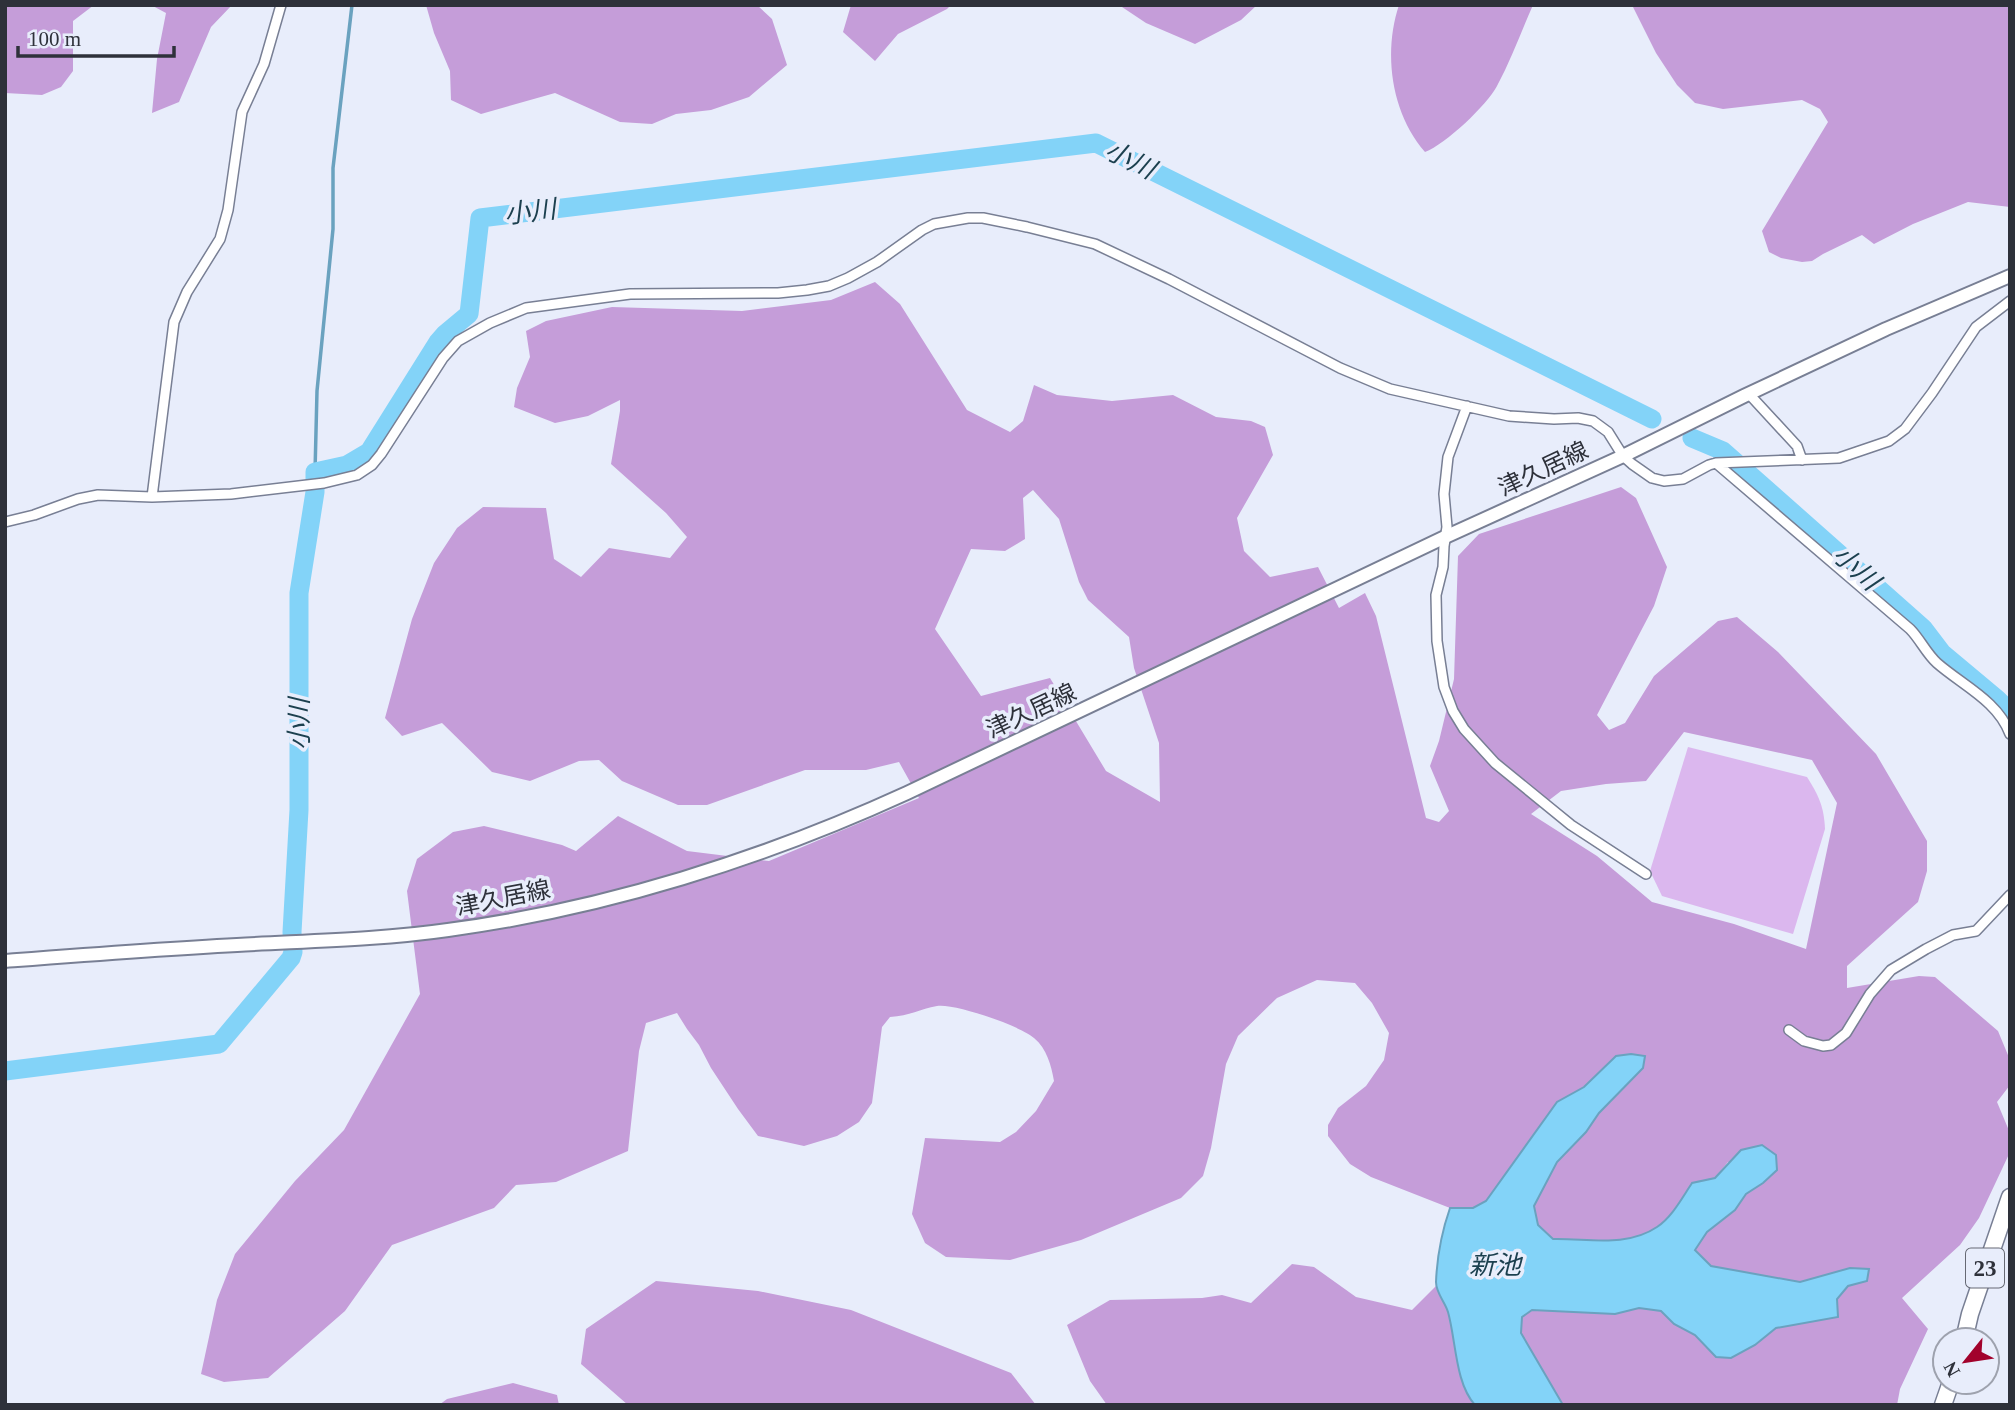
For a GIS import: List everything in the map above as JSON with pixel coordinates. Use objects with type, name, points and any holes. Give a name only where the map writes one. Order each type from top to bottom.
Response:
[{"type":"highway","name":"23","points":[[1968,1326],[2010,1197]]},
{"type":"highway","name":"23","points":[[1970,1326],[2010,1217]]},
{"type":"main road","name":"津久居線","points":[[5,961],[307,942],[448,930],[502,922],[648,888],[731,863],[849,819],[1445,537],[1623,456],[1886,329],[2010,276]]},
{"type":"street","points":[[152,497],[174,322],[187,292],[220,239],[228,210],[244,106],[264,64],[281,5]]},
{"type":"street","points":[[5,522],[98,495],[152,497],[231,494],[324,483],[357,475],[372,465],[443,358],[458,341],[490,323],[526,308],[630,295],[778,293],[829,286],[877,262],[906,240],[934,224],[968,218],[983,218],[1027,227],[1095,244],[1169,279],[1340,368],[1390,389],[1509,415],[1593,421],[1608,432],[1623,456],[1632,464],[1652,478],[1664,481],[1683,479],[1716,463],[1839,458],[1889,440],[1905,429],[1976,327],[2010,302]]},
{"type":"street","points":[[1749,394],[1797,446],[1802,460]]},
{"type":"street","points":[[1467,406],[1448,457],[1444,494],[1447,527],[1443,567],[1436,595],[1437,641],[1444,687],[1453,711],[1464,729],[1495,763],[1571,825],[1646,874]]},
{"type":"street","points":[[1716,463],[1910,629],[1935,661],[1958,677],[1994,709],[2010,734]]},
{"type":"street","points":[[1789,1030],[1804,1041],[1823,1046],[1831,1045],[1846,1032],[1870,994],[1891,970],[1953,935],[1976,931],[2010,895]]},
{"type":"shaded area","points":[[5,5],[94,5],[73,21],[73,71],[61,87],[42,95],[5,93]]},
{"type":"shaded area","points":[[151,5],[232,5],[211,27],[179,102],[152,113],[157,59],[166,13]]},
{"type":"shaded area","points":[[426,5],[757,5],[772,19],[787,65],[749,97],[711,110],[676,114],[652,124],[620,122],[555,93],[481,114],[451,100],[450,71]]},
{"type":"shaded area","points":[[851,5],[951,5],[898,34],[875,61],[843,32]]},
{"type":"shaded area","points":[[1119,5],[1257,5],[1241,20],[1195,44],[1146,23]]},
{"type":"shaded area","points":[[1399,5],[1533,5],[1492,94],[1454,133],[1425,152],[1404,119],[1393,82],[1392,43]]},
{"type":"shaded area","points":[[1632,5],[2010,5],[2010,207],[1968,202],[1913,224],[1874,244],[1862,235],[1812,261],[1781,258],[1769,252],[1762,231],[1828,122],[1820,109],[1802,100],[1723,109],[1695,103],[1677,85],[1656,53]]},
{"type":"shaded area","points":[[875,282],[900,304],[967,410],[1010,432],[1023,421],[1034,385],[1057,395],[1112,401],[1173,395],[1216,417],[1251,421],[1265,427],[1273,455],[1237,518],[1244,551],[1270,577],[1318,567],[1339,608],[1365,593],[1376,616],[1426,818],[1439,822],[1449,811],[1430,766],[1454,679],[1458,556],[1479,534],[1621,487],[1636,498],[1667,567],[1654,606],[1597,715],[1609,730],[1625,723],[1654,676],[1718,621],[1737,617],[1778,652],[1876,754],[1927,841],[1927,871],[1918,902],[1847,966],[1847,988],[1919,976],[1935,977],[1998,1031],[2010,1060],[2010,1085],[1997,1102],[2010,1133],[2010,1152],[1979,1218],[1960,1245],[1902,1298],[1928,1329],[1900,1389],[1897,1405],[1563,1405],[1521,1333],[1522,1317],[1532,1310],[1615,1314],[1639,1308],[1661,1311],[1674,1324],[1695,1335],[1716,1357],[1755,1345],[1776,1328],[1799,1323],[1837,1299],[1848,1286],[1850,1268],[1800,1282],[1711,1266],[1695,1249],[1707,1232],[1735,1210],[1746,1194],[1763,1183],[1728,1162],[1715,1178],[1692,1183],[1673,1212],[1659,1226],[1635,1238],[1608,1241],[1553,1239],[1538,1225],[1534,1206],[1557,1162],[1642,1068],[1645,1056],[1616,1056],[1584,1087],[1557,1102],[1487,1201],[1473,1208],[1450,1208],[1371,1177],[1350,1164],[1328,1136],[1328,1125],[1338,1108],[1366,1086],[1384,1060],[1389,1033],[1372,1003],[1355,983],[1317,980],[1277,998],[1238,1036],[1226,1064],[1211,1148],[1203,1176],[1181,1198],[1081,1240],[1010,1260],[946,1257],[925,1243],[912,1214],[925,1138],[1000,1142],[1016,1132],[1036,1111],[1054,1081],[1045,1052],[1027,1033],[987,1016],[946,1006],[890,1017],[882,1027],[872,1103],[859,1122],[837,1136],[804,1146],[758,1136],[677,1013],[646,1023],[639,1051],[628,1151],[556,1182],[516,1185],[494,1208],[392,1245],[345,1311],[268,1378],[224,1382],[201,1374],[217,1300],[235,1254],[295,1181],[344,1130],[420,994],[407,891],[417,859],[453,832],[484,826],[562,845],[576,851],[618,816],[687,851],[769,861],[919,798],[899,762],[866,770],[805,770],[707,805],[678,805],[622,781],[599,760],[579,761],[530,781],[492,772],[442,723],[402,736],[385,718],[412,619],[434,563],[457,528],[483,507],[546,508],[554,559],[581,577],[609,548],[670,558],[687,537],[666,513],[611,464],[620,400],[588,416],[555,423],[514,407],[517,388],[530,357],[526,331],[546,321],[612,307],[742,311],[831,300]],"holes":[[[1033,490],[1059,519],[1079,582],[1088,600],[1129,637],[1134,668],[1159,743],[1160,802],[1106,771],[1050,678],[981,696],[935,629],[971,549],[1005,551],[1025,539],[1023,498]],[[1684,732],[1812,760],[1837,803],[1806,949],[1734,924],[1652,902],[1597,856],[1531,814],[1561,791],[1646,781]]]},
{"type":"shaded area","points":[[1688,747],[1807,777],[1815,790],[1822,808],[1825,829],[1793,934],[1662,896],[1650,871]]},
{"type":"shaded area","points":[[1292,1264],[1314,1267],[1356,1297],[1412,1310],[1436,1286],[1448,1309],[1470,1399],[1475,1405],[1107,1405],[1090,1381],[1067,1325],[1110,1300],[1202,1298],[1222,1295],[1251,1303]]},
{"type":"shaded area","points":[[656,1281],[758,1291],[851,1310],[1011,1373],[1036,1405],[628,1405],[581,1364],[586,1329]]},
{"type":"shaded area","points":[[513,1383],[557,1395],[559,1405],[439,1405],[447,1399]]},
{"type":"water","name":"新池","points":[[1616,1056],[1645,1056],[1643,1068],[1557,1162],[1534,1206],[1538,1225],[1553,1239],[1619,1240],[1645,1234],[1667,1218],[1692,1183],[1715,1178],[1741,1150],[1762,1145],[1776,1155],[1777,1170],[1746,1194],[1735,1210],[1707,1232],[1695,1250],[1711,1266],[1800,1282],[1850,1268],[1869,1269],[1867,1281],[1848,1286],[1837,1299],[1838,1317],[1776,1328],[1755,1345],[1731,1358],[1716,1357],[1695,1335],[1674,1324],[1661,1311],[1639,1308],[1615,1314],[1532,1310],[1522,1317],[1521,1333],[1563,1405],[1475,1405],[1463,1385],[1448,1312],[1436,1286],[1440,1244],[1450,1208],[1473,1208],[1486,1201],[1557,1102],[1584,1087]]},
{"type":"waterway","points":[[315,472],[317,391],[333,229],[333,168],[352,5]]},
{"type":"waterway","name":"小川","points":[[5,1071],[219,1044],[291,958],[299,810],[299,593],[315,492],[315,472],[347,465],[369,452],[438,342],[469,314],[480,218],[1096,143],[1652,419]]},
{"type":"waterway","name":"小川","points":[[1692,438],[1723,451],[1923,628],[1942,653],[2010,712]]}]
